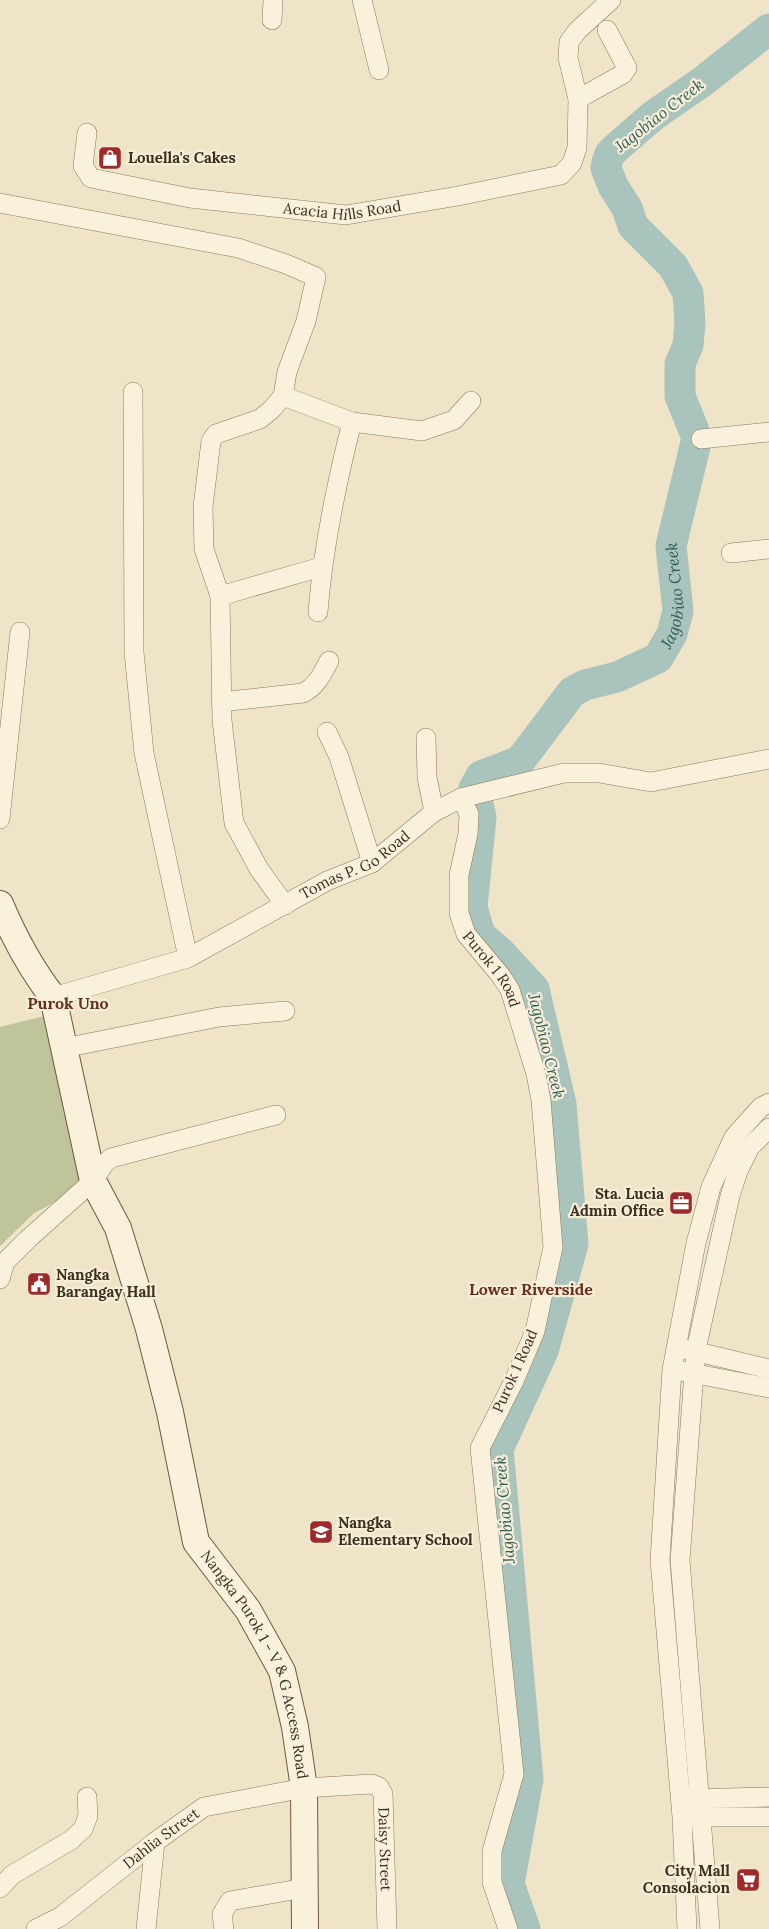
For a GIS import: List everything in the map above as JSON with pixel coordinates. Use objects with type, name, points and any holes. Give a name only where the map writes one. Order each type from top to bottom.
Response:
[{"type":"street","points":[[272,20],[273,0]]},
{"type":"street","points":[[362,0],[379,70]]},
{"type":"street","name":"Acacia Hills Road","points":[[87,133],[83,166],[91,178],[190,198],[346,215],[458,196],[561,175],[572,163],[576,148],[578,99],[568,58],[569,42],[578,30],[611,0]]},
{"type":"street","points":[[578,99],[623,74],[627,68],[607,30]]},
{"type":"street","points":[[0,203],[238,248],[286,264],[316,277],[306,321],[287,372],[283,396],[260,419],[216,434],[211,442],[204,507],[204,549],[220,596],[221,702],[234,823],[259,869],[285,905]]},
{"type":"street","points":[[132,392],[134,652],[143,744],[188,958]]},
{"type":"street","points":[[283,396],[352,422],[422,431],[454,420],[471,401]]},
{"type":"street","points":[[318,612],[321,567],[334,491],[352,422]]},
{"type":"street","points":[[701,439],[769,432]]},
{"type":"street","points":[[731,553],[769,549]]},
{"type":"street","points":[[220,596],[321,567]]},
{"type":"street","points":[[0,819],[20,632]]},
{"type":"street","points":[[221,702],[303,693],[312,688],[317,682],[329,661]]},
{"type":"street","points":[[327,732],[339,757],[372,863]]},
{"type":"street","points":[[426,738],[427,777],[434,812]]},
{"type":"street","name":"Tomas P. Go Road","points":[[53,997],[188,958],[327,881],[372,863],[434,812],[464,797],[564,773],[599,773],[651,782],[769,759]]},
{"type":"street","name":"Purok 1 Road","points":[[464,797],[469,814],[468,834],[459,875],[459,913],[466,934],[502,976],[510,990],[536,1074],[541,1100],[553,1247],[534,1331],[514,1381],[480,1448],[514,1774],[492,1850],[492,1882],[508,1929]]},
{"type":"street","points":[[0,904],[20,947],[39,979],[53,997]]},
{"type":"street","name":"Nangka Purok 1 - V & G Access Road","points":[[53,997],[94,1181],[118,1228],[149,1329],[170,1412],[196,1542],[248,1610],[282,1671],[295,1727],[304,1788],[305,1929]]},
{"type":"street","points":[[64,1048],[219,1017],[285,1011]]},
{"type":"street","points":[[687,1929],[681,1809],[660,1560],[672,1370],[696,1243],[711,1187],[734,1137],[761,1107],[769,1103]]},
{"type":"street","points":[[0,1279],[5,1262],[28,1239],[94,1181],[104,1164],[111,1158],[276,1115]]},
{"type":"street","points":[[710,1929],[680,1560],[696,1350],[736,1179],[750,1147],[769,1128]]},
{"type":"street","points":[[677,1348],[696,1350],[769,1369]]},
{"type":"street","points":[[672,1370],[769,1388]]},
{"type":"street","name":"Daisy Street","points":[[304,1788],[372,1784],[379,1787],[383,1794],[387,1929]]},
{"type":"street","name":"Dahlia Street","points":[[36,1929],[59,1923],[155,1842],[204,1807],[304,1788]]},
{"type":"street","points":[[0,1888],[12,1875],[71,1840],[83,1829],[88,1816],[87,1797]]},
{"type":"street","points":[[681,1809],[700,1797],[769,1797]]},
{"type":"street","points":[[681,1809],[701,1817],[769,1817]]},
{"type":"street","points":[[146,1929],[155,1842]]},
{"type":"street","points":[[224,1929],[222,1914],[230,1901],[304,1888]]},
{"type":"green space","points":[[49,1015],[84,1178],[75,1192],[34,1213],[0,1246],[0,1027]]},
{"type":"waterway","name":"Jagobiao Creek","points":[[525,1929],[509,1884],[528,1779],[498,1449],[543,1351],[573,1244],[561,1104],[534,989],[499,951],[480,935],[472,907],[481,817],[474,788],[481,776],[520,761],[572,692],[585,685],[617,677],[658,658],[672,634],[678,611],[671,546],[697,438],[680,396],[680,364],[688,345],[690,323],[688,293],[673,266],[633,226],[627,208],[613,186],[606,168],[610,154],[654,115],[702,82],[769,29]]},
{"type":"place","name":"Louella's Cakes","points":[[110,158]]},
{"type":"place","name":"Sta. Lucia Admin Office","points":[[681,1203]]},
{"type":"place","name":"Nangka Barangay Hall","points":[[39,1284]]},
{"type":"place","name":"Nangka Elementary School","points":[[321,1532]]},
{"type":"place","name":"City Mall Consolacion","points":[[748,1880]]},
{"type":"district","name":"Purok Uno","points":[[68,1003]]},
{"type":"district","name":"Lower Riverside","points":[[531,1289]]}]
